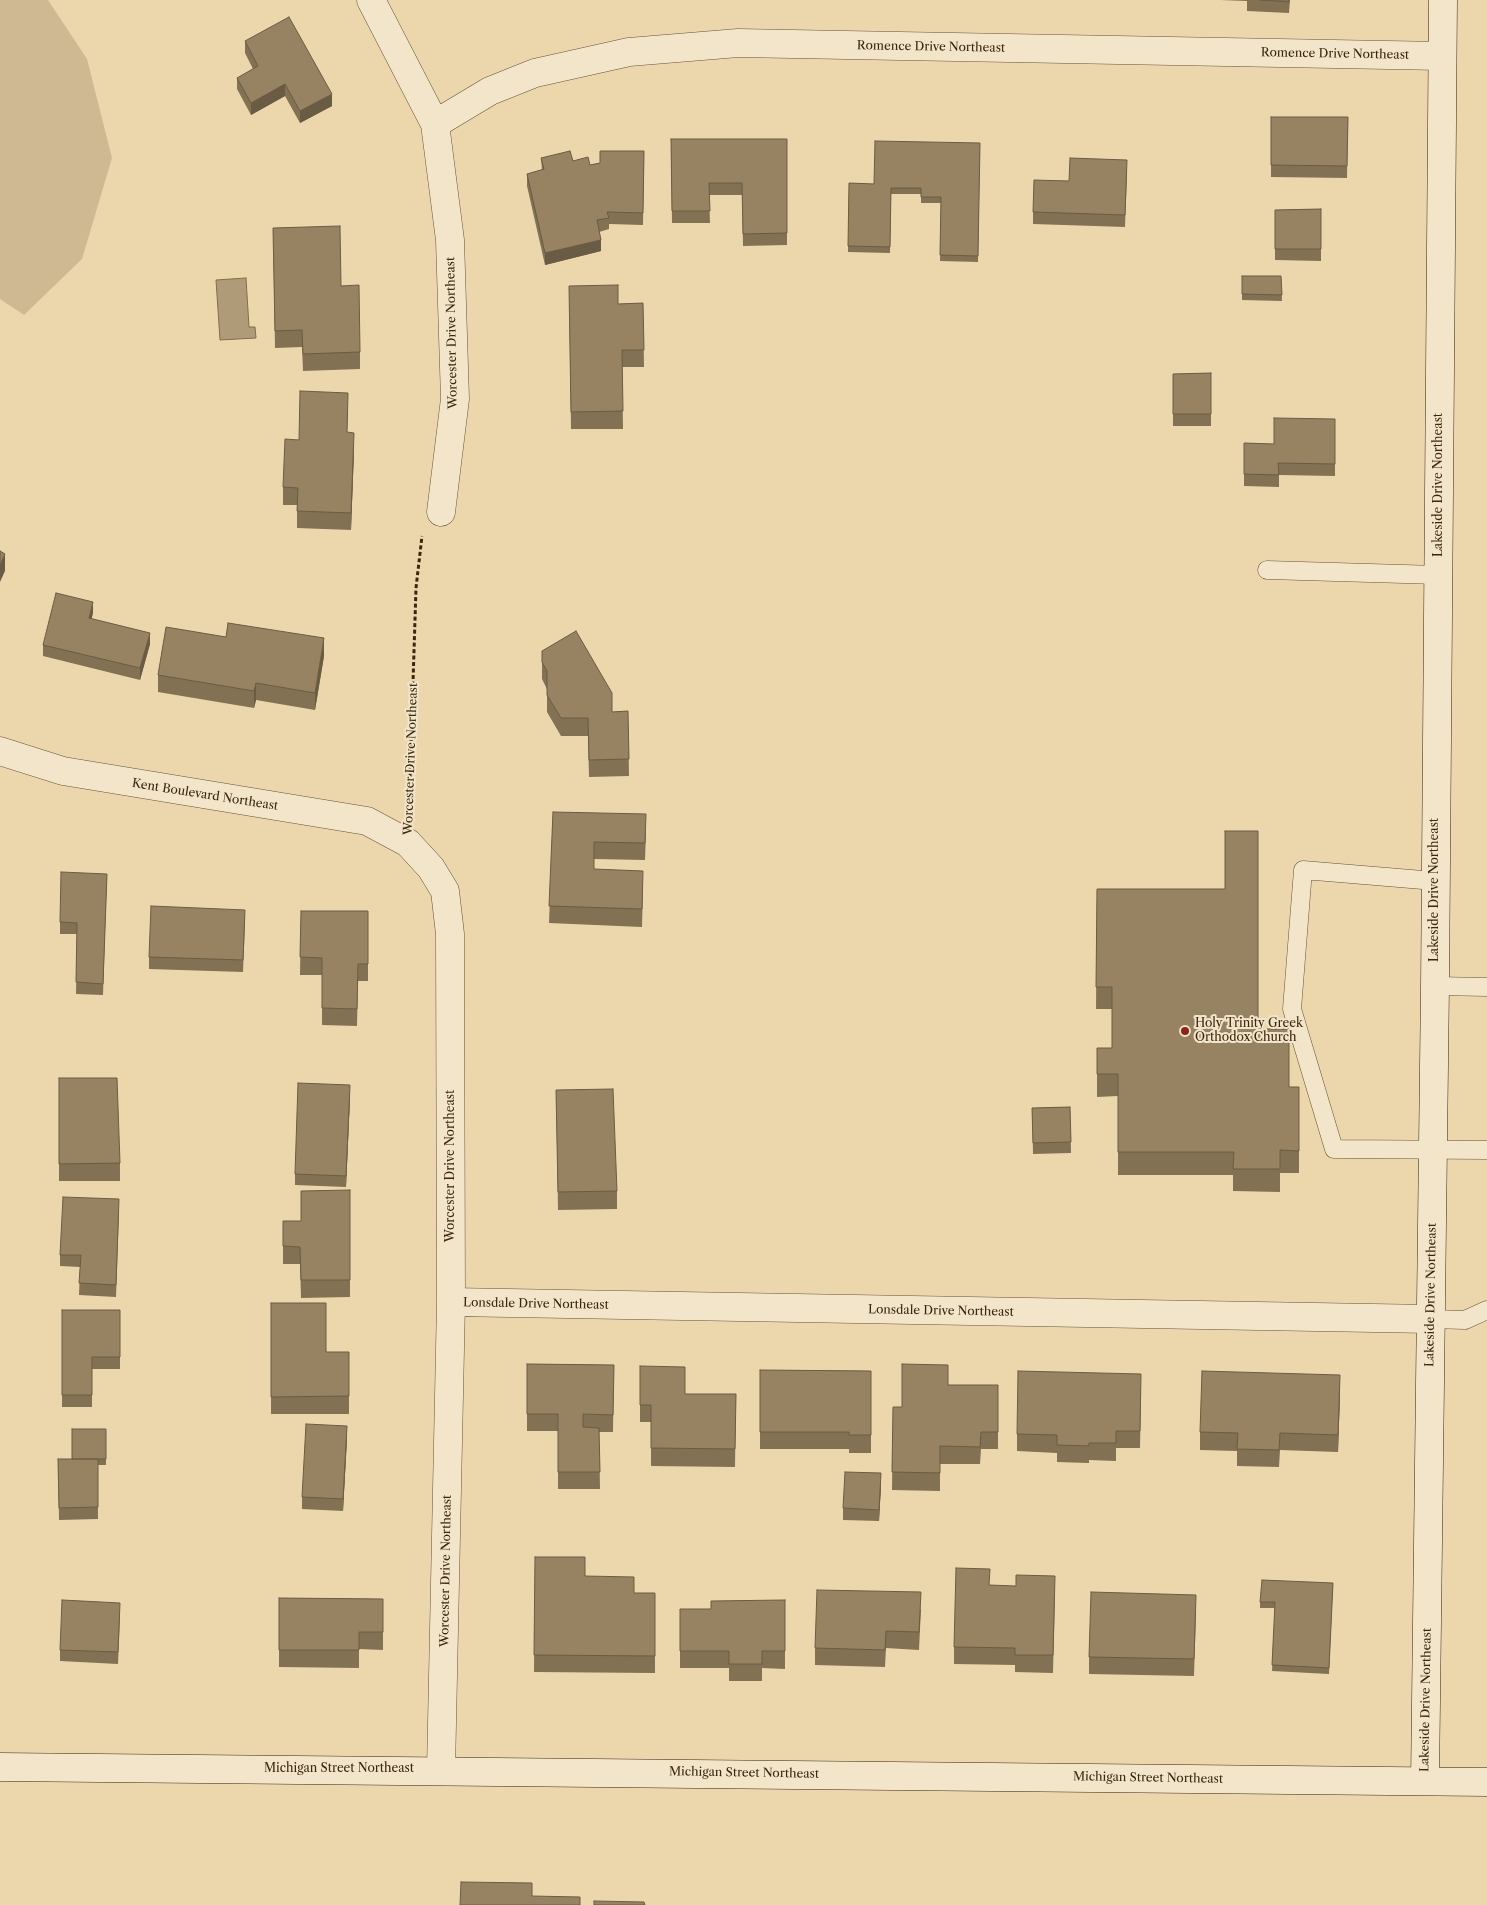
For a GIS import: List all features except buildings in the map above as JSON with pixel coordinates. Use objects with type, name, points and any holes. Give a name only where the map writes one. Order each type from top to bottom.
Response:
[{"type":"street","name":"Worcester Drive Northeast","points":[[372,0],[434,124],[450,240],[455,399],[441,512]]},
{"type":"street","name":"Lakeside Drive Northeast","points":[[1425,1781],[1435,986],[1443,0]]},
{"type":"street","name":"Romence Drive Northeast","points":[[434,124],[490,91],[536,73],[629,52],[738,43],[1442,56]]},
{"type":"street","name":"Kent Boulevard Northeast","points":[[0,751],[63,771],[367,821],[408,843]]},
{"type":"street","name":"Worcester Drive Northeast","points":[[408,843],[431,868],[445,891],[450,934],[451,1302],[441,1770]]},
{"type":"street","name":"Lonsdale Drive Northeast","points":[[451,1302],[1431,1319]]},
{"type":"street","name":"Michigan Street Northeast","points":[[0,1767],[1487,1782]]},
{"type":"lane","points":[[1267,570],[1438,575]]},
{"type":"lane","points":[[1435,881],[1303,870],[1292,1009],[1334,1149],[1487,1150]]},
{"type":"lane","points":[[1435,986],[1487,987]]},
{"type":"lane","points":[[1431,1319],[1465,1320],[1487,1310]]},
{"type":"path","name":"Worcester Drive Northeast","points":[[408,843],[416,588],[421,538],[441,512]]},
{"type":"shaded area","points":[[0,0],[48,0],[87,59],[112,158],[82,259],[24,315],[0,299]]},
{"type":"shaded area","points":[[246,278],[249,327],[255,327],[256,338],[220,340],[216,280]]},
{"type":"place","name":"Holy Trinity Greek Orthodox Church","points":[[1185,1031]]}]
